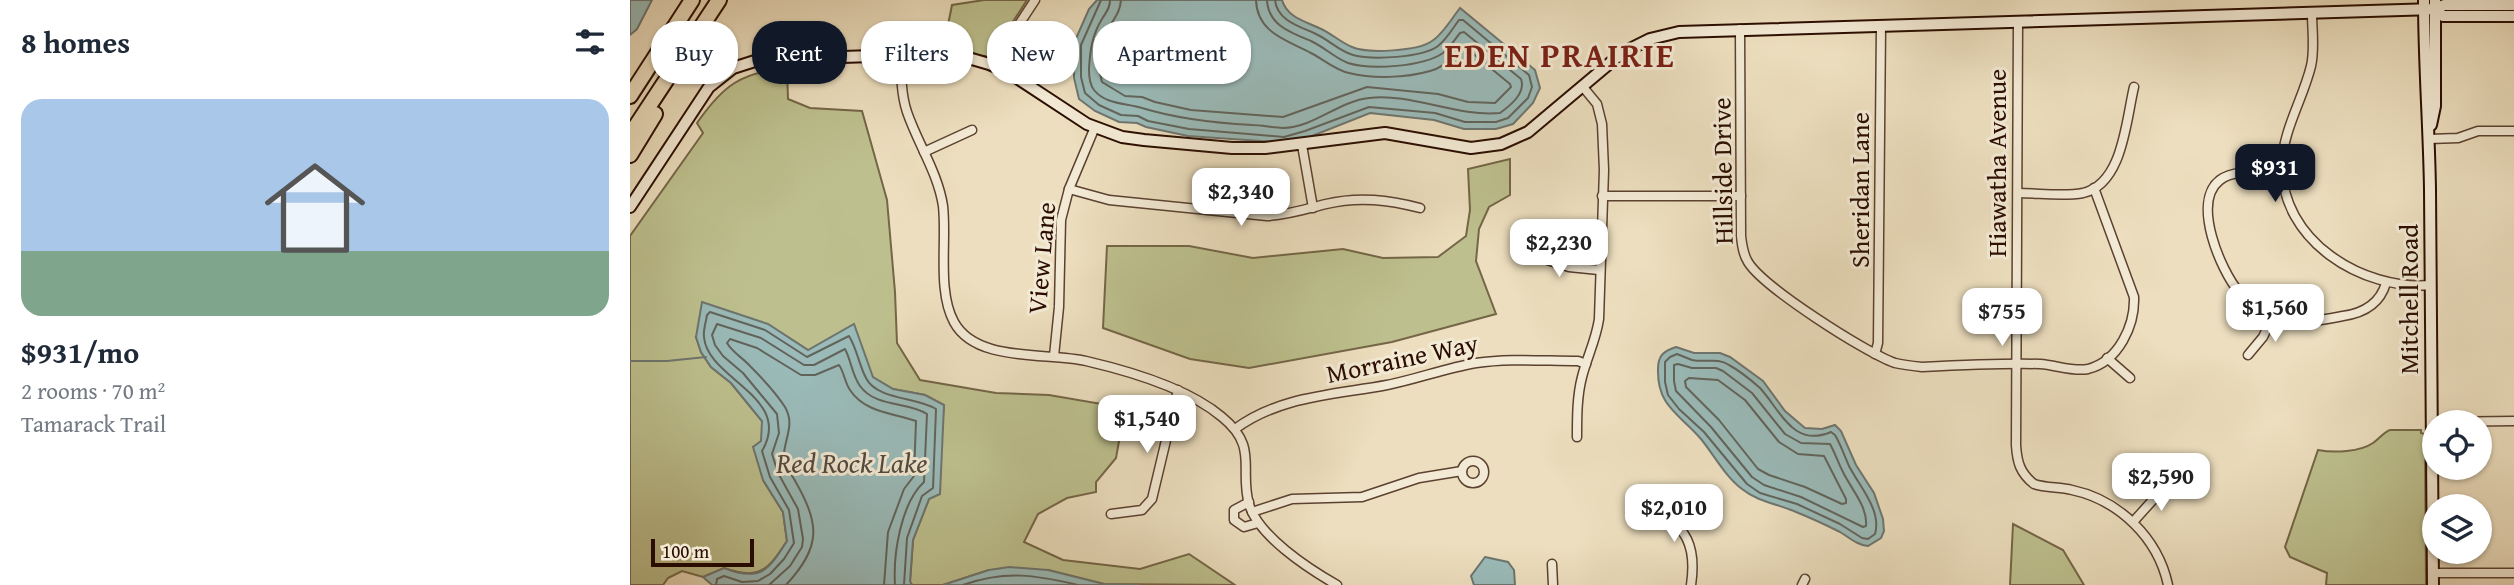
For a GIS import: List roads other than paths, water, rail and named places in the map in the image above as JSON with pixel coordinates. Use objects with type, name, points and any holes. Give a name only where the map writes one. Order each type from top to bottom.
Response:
[{"type":"highway","points":[[630,96],[692,0]]},
{"type":"highway","points":[[630,135],[719,0]]},
{"type":"highway","points":[[630,155],[673,85],[707,18]]},
{"type":"street","points":[[1021,21],[1035,0]]},
{"type":"street","points":[[2473,0],[2514,3]]},
{"type":"street","points":[[1025,84],[1072,115],[1122,137],[1254,148],[1302,145],[1385,133],[1471,148],[1513,140],[1540,124],[1622,53],[1650,39],[1679,32],[2312,13],[2430,5],[2514,3]]},
{"type":"street","points":[[2430,5],[2442,16],[2514,16]]},
{"type":"street","name":"Mitchell Road","points":[[2430,5],[2426,106],[2429,139],[2432,410]]},
{"type":"street","points":[[2312,13],[2312,62],[2284,147],[2283,173],[2292,209],[2314,240],[2343,265],[2386,283],[2431,285]]},
{"type":"street","name":"Hiawatha Avenue","points":[[2018,22],[2017,457],[2027,479],[2042,486],[2071,489],[2106,502],[2133,522],[2149,540],[2158,556],[2168,585]]},
{"type":"street","name":"Sheridan Lane","points":[[1875,354],[1878,343],[1880,260],[1881,26]]},
{"type":"street","name":"Hillside Drive","points":[[1741,29],[1742,247],[1753,269],[1762,278],[1841,334],[1895,363],[1922,367],[2056,365],[2080,370],[2090,368],[2108,358]]},
{"type":"street","points":[[630,207],[696,104],[709,87],[733,68],[758,60],[861,56]]},
{"type":"street","points":[[903,84],[904,100],[936,180],[943,207],[947,294],[956,331],[995,350],[1054,355],[1086,361],[1178,390],[1219,414],[1234,429],[1247,458],[1249,502],[1258,523],[1303,562],[1337,585]]},
{"type":"street","points":[[1577,437],[1579,391],[1596,340],[1599,319],[1604,155],[1601,116],[1597,104],[1583,87]]},
{"type":"street","points":[[2018,192],[2073,194],[2094,188],[2107,178],[2118,158],[2134,87]]},
{"type":"street","name":"View Lane","points":[[1054,355],[1059,307],[1061,220],[1069,189],[1095,127]]},
{"type":"street","points":[[924,152],[972,130]]},
{"type":"street","points":[[2429,139],[2458,138],[2478,131],[2514,131]]},
{"type":"street","points":[[1302,145],[1313,208]]},
{"type":"street","points":[[2283,173],[2229,176],[2213,187],[2207,205],[2213,239],[2230,280],[2252,304],[2273,316],[2307,321],[2353,315],[2372,306],[2379,299],[2386,283]]},
{"type":"street","points":[[2094,188],[2134,297],[2134,310],[2127,335],[2108,358],[2130,378]]},
{"type":"street","points":[[1069,189],[1109,200],[1254,215],[1290,214],[1361,199],[1395,202],[1420,208]]},
{"type":"street","points":[[1602,196],[1741,195]]},
{"type":"street","points":[[1526,253],[1569,267],[1599,270]]},
{"type":"street","points":[[2248,355],[2263,337],[2273,316]]},
{"type":"street","name":"Morraine Way","points":[[1234,429],[1261,412],[1281,404],[1405,382],[1475,363],[1509,360],[1578,361],[1586,364]]},
{"type":"street","points":[[1111,513],[1142,510],[1152,499],[1178,390]]},
{"type":"street","points":[[2492,421],[2514,421]]},
{"type":"street","points":[[1252,512],[1292,499],[1362,497],[1419,478],[1462,471]]},
{"type":"street","name":"Mitchell Road","points":[[2432,480],[2433,585]]},
{"type":"street","points":[[2133,522],[2161,491],[2180,487]]},
{"type":"street","points":[[1249,502],[1234,510],[1234,520],[1244,527],[1258,523]]},
{"type":"street","points":[[1656,505],[1674,519],[1688,539],[1693,560],[1691,585]]},
{"type":"street","points":[[1552,564],[1553,585]]},
{"type":"street","points":[[2433,573],[2514,573]]},
{"type":"water","points":[[630,0],[652,0],[637,29],[630,35]]},
{"type":"water","points":[[1097,0],[1282,0],[1288,11],[1302,21],[1348,45],[1381,51],[1416,47],[1432,41],[1460,8],[1535,70],[1540,88],[1533,103],[1513,124],[1496,129],[1464,129],[1434,120],[1370,113],[1307,138],[1275,142],[1188,136],[1137,123],[1119,122],[1095,111],[1079,99],[1075,84],[1079,84],[1079,32],[1089,9]]},
{"type":"water","name":"Red Rock Lake","points":[[702,302],[768,324],[808,350],[854,324],[873,377],[893,389],[925,395],[944,405],[940,494],[929,499],[913,540],[912,585],[712,585],[703,577],[724,568],[746,574],[762,571],[774,560],[787,541],[783,512],[763,480],[753,447],[761,441],[762,421],[731,383],[711,367],[701,352],[696,337]]},
{"type":"water","points":[[1676,347],[1694,353],[1720,353],[1730,357],[1763,381],[1785,411],[1805,428],[1822,429],[1835,425],[1841,431],[1856,465],[1874,493],[1883,519],[1884,531],[1881,538],[1868,546],[1860,544],[1813,519],[1755,497],[1736,484],[1701,439],[1671,409],[1661,392],[1659,360],[1665,352]]},
{"type":"water","points":[[1485,557],[1508,562],[1514,570],[1515,585],[1474,585],[1471,576]]},
{"type":"water","points":[[1009,567],[1048,570],[1104,584],[1140,585],[943,585],[989,570]]},
{"type":"waterway","points":[[630,361],[706,357]]},
{"type":"district","name":"EDEN PRAIRIE","points":[[1560,55]]}]
